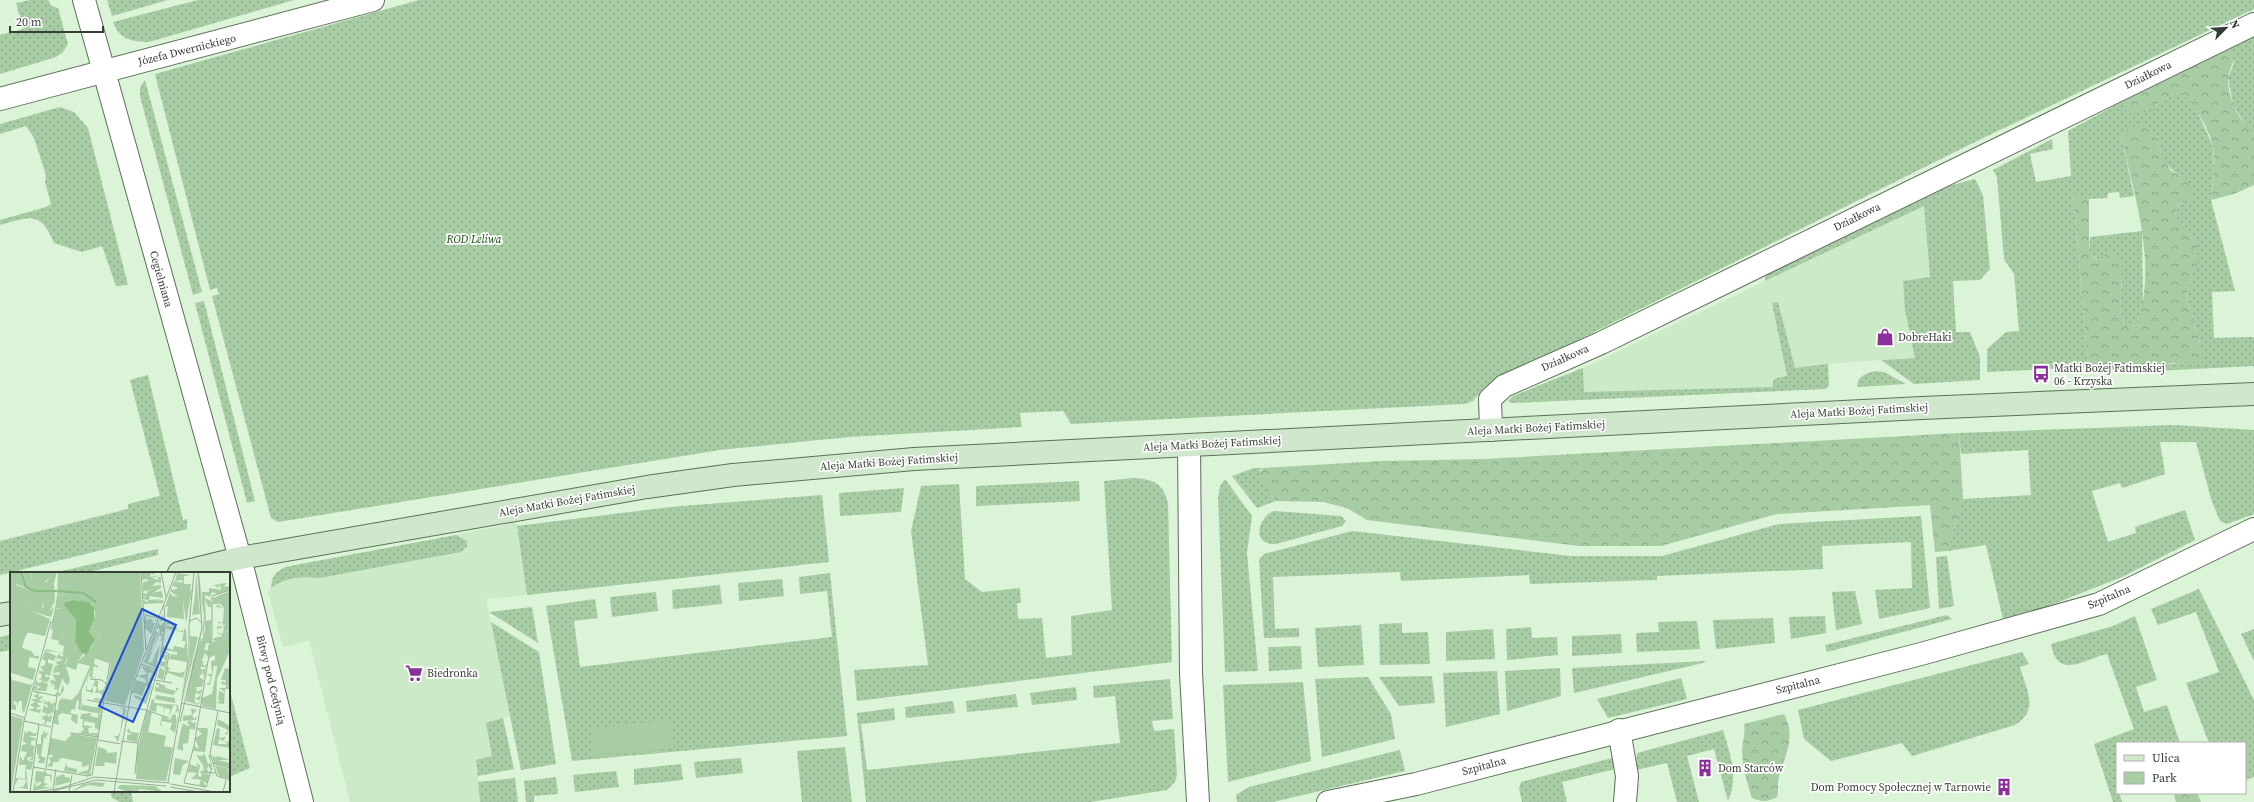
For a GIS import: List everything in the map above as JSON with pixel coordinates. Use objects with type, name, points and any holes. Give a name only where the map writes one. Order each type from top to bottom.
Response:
[{"type":"street","name":"Cegielniana","points":[[84,0],[240,558]]},
{"type":"street","name":"Józefa Dwernickiego","points":[[0,100],[103,71],[204,46],[373,0]]},
{"type":"street","name":"Działkowa","points":[[1491,430],[1490,399],[1504,386],[1601,342],[2254,24]]},
{"type":"street","name":"Aleja Matki Bożej Fatimskiej","points":[[183,572],[240,558],[586,498],[732,475],[907,460],[1922,408],[2254,394]]},
{"type":"street","points":[[1189,445],[1191,672],[1198,802]]},
{"type":"street","name":"Szpitalna","points":[[1328,802],[1416,784],[1619,730],[1922,654],[2099,604],[2254,529]]},
{"type":"street","name":"Bitwy pod Cedynią","points":[[240,558],[302,802]]},
{"type":"street","points":[[0,615],[10,613]]},
{"type":"street","points":[[1619,730],[1627,776],[1625,802]]},
{"type":"shaded area","points":[[1924,205],[1936,356],[1828,364],[1829,386],[1825,389],[1511,403],[1508,401],[1513,396],[1583,368]]},
{"type":"shaded area","points":[[516,521],[527,595],[486,599],[510,716],[486,723],[492,756],[478,776],[480,802],[350,802],[309,641],[283,647],[268,592],[271,588],[272,580],[276,572],[285,567],[456,535],[500,526]]},
{"type":"green space","points":[[30,0],[48,0],[52,6],[58,8],[68,44],[63,52],[56,57],[0,74],[0,35],[23,29],[16,3]]},
{"type":"green space","points":[[107,0],[168,0],[112,16]]},
{"type":"green space","points":[[198,0],[294,0],[149,42],[132,40],[123,36],[113,22]]},
{"type":"green space","name":"ROD Leliwa","points":[[419,0],[2254,0],[2254,9],[1977,141],[1486,386],[1473,401],[1464,404],[1071,424],[1063,411],[1020,413],[1022,427],[849,437],[720,450],[278,522],[271,518],[212,296],[219,294],[217,288],[210,290],[155,74]]},
{"type":"green space","points":[[2254,32],[2254,134],[2247,128],[2233,104],[2228,78],[2234,63],[2229,44]]},
{"type":"green space","points":[[2229,44],[2234,54],[2228,79],[2230,94],[2239,116],[2254,134],[2254,185],[2234,194],[2211,200],[2214,167],[2213,147],[2209,133],[2201,118],[2186,97],[2181,92],[2170,96],[2146,111],[2130,114],[2123,108],[2123,101],[2194,60]]},
{"type":"green space","points":[[145,80],[202,292],[193,295],[140,96],[140,88]]},
{"type":"green space","points":[[2181,92],[2195,107],[2213,146],[2214,171],[2211,200],[2235,291],[2212,292],[2214,338],[2254,337],[2254,366],[2114,373],[2111,366],[2174,364],[2201,345],[2186,296],[2190,284],[2196,239],[2175,216],[2178,204],[2190,200],[2186,179],[2179,175],[2165,162],[2157,135],[2121,135],[2134,196],[2120,198],[2119,192],[2108,193],[2107,198],[2089,199],[2073,194],[2088,367],[1987,372],[1987,349],[2006,332],[2019,331],[2014,274],[2004,259],[1997,177],[1993,170],[2052,139],[2053,149],[2030,154],[2036,182],[2071,176],[2068,131],[2123,101],[2123,108],[2146,111],[2170,96]]},
{"type":"green space","points":[[60,107],[74,112],[88,128],[128,285],[116,286],[102,246],[82,252],[54,243],[44,225],[33,219],[27,218],[0,225],[0,220],[46,207],[51,204],[45,182],[46,175],[34,138],[26,126],[0,134],[0,124]]},
{"type":"green space","points":[[2136,125],[2148,125],[2157,135],[2161,153],[2170,170],[2186,179],[2192,194],[2190,200],[2178,204],[2175,216],[2196,239],[2198,261],[2186,296],[2201,345],[2204,362],[2088,367],[2073,193],[2089,199],[2089,253],[2097,260],[2111,252],[2123,259],[2120,309],[2125,327],[2137,325],[2143,302],[2145,254],[2137,205],[2121,135]]},
{"type":"green space","points":[[1975,179],[1983,195],[1990,269],[1980,280],[1953,281],[1956,332],[1970,332],[1980,357],[1980,380],[1914,384],[1881,360],[1915,358],[1905,310],[1903,281],[1930,277],[1924,206],[1765,281],[1766,273],[1937,189]]},
{"type":"green space","points":[[2142,231],[2143,306],[2137,325],[2125,327],[2120,309],[2122,278],[2089,253],[2090,237]]},
{"type":"green space","points":[[204,301],[255,501],[247,503],[195,303]]},
{"type":"green space","points":[[1778,302],[1795,368],[1828,364],[1829,386],[1825,389],[1511,403],[1508,401],[1513,396],[1583,368],[1584,392],[1772,387],[1774,379],[1787,376],[1772,303]]},
{"type":"green space","points":[[1875,371],[1884,372],[1906,384],[1858,387],[1858,381],[1862,376]]},
{"type":"green space","points":[[148,375],[183,520],[187,519],[187,529],[0,575],[0,541],[128,509],[128,504],[160,496],[130,380]]},
{"type":"green space","points":[[2174,425],[2254,430],[2254,514],[2227,524],[2220,521],[2211,499],[2196,442],[2160,442],[2165,474],[2122,488],[2120,483],[2092,491],[2108,542],[2136,533],[2135,527],[2185,510],[2195,540],[2122,577],[2028,614],[1984,627],[1983,624],[2003,619],[1986,545],[1947,551],[1963,499],[2031,495],[2028,450],[1961,454],[1959,433]]},
{"type":"green space","points":[[1959,433],[1963,499],[1947,551],[1935,552],[1930,505],[1777,514],[1661,546],[1579,546],[1367,520],[1347,508],[1323,502],[1276,501],[1263,486],[1259,475],[1263,468],[1383,461],[1485,459]]},
{"type":"green space","points":[[1254,468],[1263,468],[1260,470],[1272,497],[1276,501],[1257,508],[1232,476]]},
{"type":"green space","points":[[1134,478],[1152,481],[1161,487],[1168,504],[1172,662],[857,701],[854,670],[928,665],[911,531],[921,486],[959,484],[965,579],[982,592],[1020,588],[1021,603],[1017,603],[1018,619],[1042,618],[1046,658],[1072,655],[1071,616],[1112,610],[1104,481]]},
{"type":"green space","points":[[1225,479],[1252,516],[1247,553],[1258,671],[1225,672],[1218,497],[1220,486]]},
{"type":"green space","points":[[1079,481],[1080,501],[976,506],[976,486]]},
{"type":"green space","points":[[904,488],[901,512],[840,516],[839,493]]},
{"type":"green space","points":[[822,495],[829,562],[527,595],[517,526],[670,507]]},
{"type":"green space","points":[[1274,511],[1341,516],[1346,521],[1342,526],[1276,544],[1270,544],[1262,540],[1259,531],[1260,526],[1266,516]]},
{"type":"green space","points":[[1921,516],[1930,608],[1879,619],[1875,590],[1912,588],[1911,542],[1822,546],[1823,569],[1657,576],[1657,580],[1530,584],[1529,575],[1401,581],[1400,572],[1273,577],[1275,629],[1299,628],[1299,637],[1264,638],[1259,560],[1264,554],[1352,531],[1571,556],[1662,556],[1779,524]]},
{"type":"green space","points":[[456,535],[467,541],[467,546],[461,552],[319,578],[306,577],[288,579],[271,588],[272,580],[275,575],[285,567]]},
{"type":"green space","points":[[158,549],[158,555],[89,572],[57,572]]},
{"type":"green space","points":[[1947,556],[1954,606],[1939,609],[1936,557]]},
{"type":"green space","points":[[830,573],[847,736],[572,761],[546,606],[595,599],[598,618],[574,621],[580,667],[832,637],[827,591],[800,594],[799,577]]},
{"type":"green space","points":[[782,579],[784,596],[739,601],[738,583]]},
{"type":"green space","points":[[720,585],[722,604],[673,609],[672,590]]},
{"type":"green space","points":[[2199,589],[2254,700],[2254,777],[2246,780],[2246,742],[2209,742],[2186,683],[2219,672],[2196,612],[2158,625],[2151,609]]},
{"type":"green space","points":[[1855,591],[1862,624],[1836,630],[1832,592]]},
{"type":"green space","points":[[656,592],[658,611],[612,617],[610,597]]},
{"type":"green space","points":[[532,607],[538,643],[489,612]]},
{"type":"green space","points":[[1947,615],[1952,619],[1827,652],[1825,645]]},
{"type":"green space","points":[[1825,616],[1826,633],[1791,639],[1789,617]]},
{"type":"green space","points":[[2135,616],[2157,680],[2136,687],[2144,712],[2167,705],[2180,742],[2116,742],[2116,794],[2119,794],[2122,802],[2113,802],[2094,744],[2134,729],[2107,654],[2081,663],[2066,665],[2059,662],[2054,655],[2051,644],[2113,626]]},
{"type":"green space","points":[[1773,618],[1775,643],[1716,649],[1713,620]]},
{"type":"green space","points":[[1697,621],[1700,649],[1637,652],[1636,633],[1659,632],[1658,622]]},
{"type":"green space","points":[[491,622],[539,652],[556,764],[521,770]]},
{"type":"green space","points":[[1402,623],[1402,633],[1428,632],[1430,664],[1380,665],[1379,624]]},
{"type":"green space","points":[[1361,625],[1364,665],[1318,667],[1315,628]]},
{"type":"green space","points":[[1531,627],[1532,638],[1557,637],[1558,655],[1507,660],[1506,629]]},
{"type":"green space","points":[[1493,629],[1495,659],[1446,661],[1446,632]]},
{"type":"green space","points":[[2254,629],[2254,661],[2241,634]]},
{"type":"green space","points":[[10,634],[10,650],[0,652],[0,637]]},
{"type":"green space","points":[[1621,634],[1622,653],[1572,656],[1572,636]]},
{"type":"green space","points":[[1301,646],[1302,669],[1269,671],[1268,647]]},
{"type":"green space","points":[[2022,652],[2029,664],[2020,667],[2028,691],[2029,706],[2023,719],[2015,725],[1912,756],[1902,743],[1831,761],[1804,739],[1798,710]]},
{"type":"green space","points":[[1706,661],[1703,663],[1574,693],[1572,668]]},
{"type":"green space","points":[[1560,668],[1561,696],[1507,711],[1505,671]]},
{"type":"green space","points":[[1497,671],[1500,714],[1446,727],[1443,673]]},
{"type":"green space","points":[[1432,676],[1435,703],[1399,706],[1379,677]]},
{"type":"green space","points":[[1368,677],[1391,714],[1395,739],[1322,757],[1315,679]]},
{"type":"green space","points":[[1681,678],[1687,699],[1608,718],[1597,699]]},
{"type":"green space","points":[[1170,679],[1173,719],[1152,721],[1154,731],[1174,729],[1177,775],[1175,782],[1167,790],[1090,802],[866,802],[857,713],[894,708],[895,720],[861,724],[867,770],[1120,743],[1115,696],[1094,698],[1093,686]]},
{"type":"green space","points":[[1303,682],[1311,761],[1228,782],[1223,685]]},
{"type":"green space","points":[[1076,687],[1077,700],[1032,705],[1030,693]]},
{"type":"green space","points":[[230,691],[250,768],[230,777]]},
{"type":"green space","points":[[1016,694],[1018,707],[967,712],[966,701]]},
{"type":"green space","points":[[953,701],[955,713],[906,718],[905,707]]},
{"type":"green space","points":[[1784,714],[1788,722],[1790,738],[1778,779],[1777,797],[1764,801],[1752,798],[1743,764],[1742,752],[1745,731],[1744,724]]},
{"type":"green space","points":[[503,718],[514,769],[478,776],[476,760],[492,756],[486,723]]},
{"type":"green space","points":[[671,720],[674,748],[593,756],[590,728]]},
{"type":"green space","points":[[1723,730],[1731,757],[1733,774],[1733,783],[1728,801],[1714,749],[1687,756],[1699,802],[1677,802],[1667,763],[1636,770],[1637,753]]},
{"type":"green space","points":[[845,747],[852,802],[802,802],[797,751]]},
{"type":"green space","points":[[1400,750],[1405,771],[1273,802],[1237,802],[1236,795],[1249,787]]},
{"type":"green space","points":[[741,758],[743,773],[696,778],[694,762]]},
{"type":"green space","points":[[1612,758],[1615,769],[1562,782],[1567,802],[1522,802],[1519,788],[1521,782]]},
{"type":"green space","points":[[681,764],[683,780],[634,785],[634,769]]},
{"type":"green space","points":[[616,771],[619,787],[575,792],[573,775]]},
{"type":"green space","points":[[556,777],[558,794],[534,796],[534,802],[526,802],[524,781]]},
{"type":"green space","points":[[515,778],[518,802],[480,802],[478,782]]},
{"type":"green space","points":[[110,792],[131,792],[133,802],[120,802],[112,798]]},
{"type":"green space","points":[[2197,794],[2201,802],[2176,802],[2174,795]]},
{"type":"place","name":"DobreHaki","points":[[1885,337]]},
{"type":"place","name":"Matki Bożej Fatimskiej 06 - Krzyska","points":[[2041,374]]},
{"type":"place","name":"Biedronka","points":[[414,673]]},
{"type":"place","name":"Dom Starców","points":[[1705,768]]},
{"type":"place","name":"Dom Pomocy Społecznej w Tarnowie","points":[[2004,787]]}]
